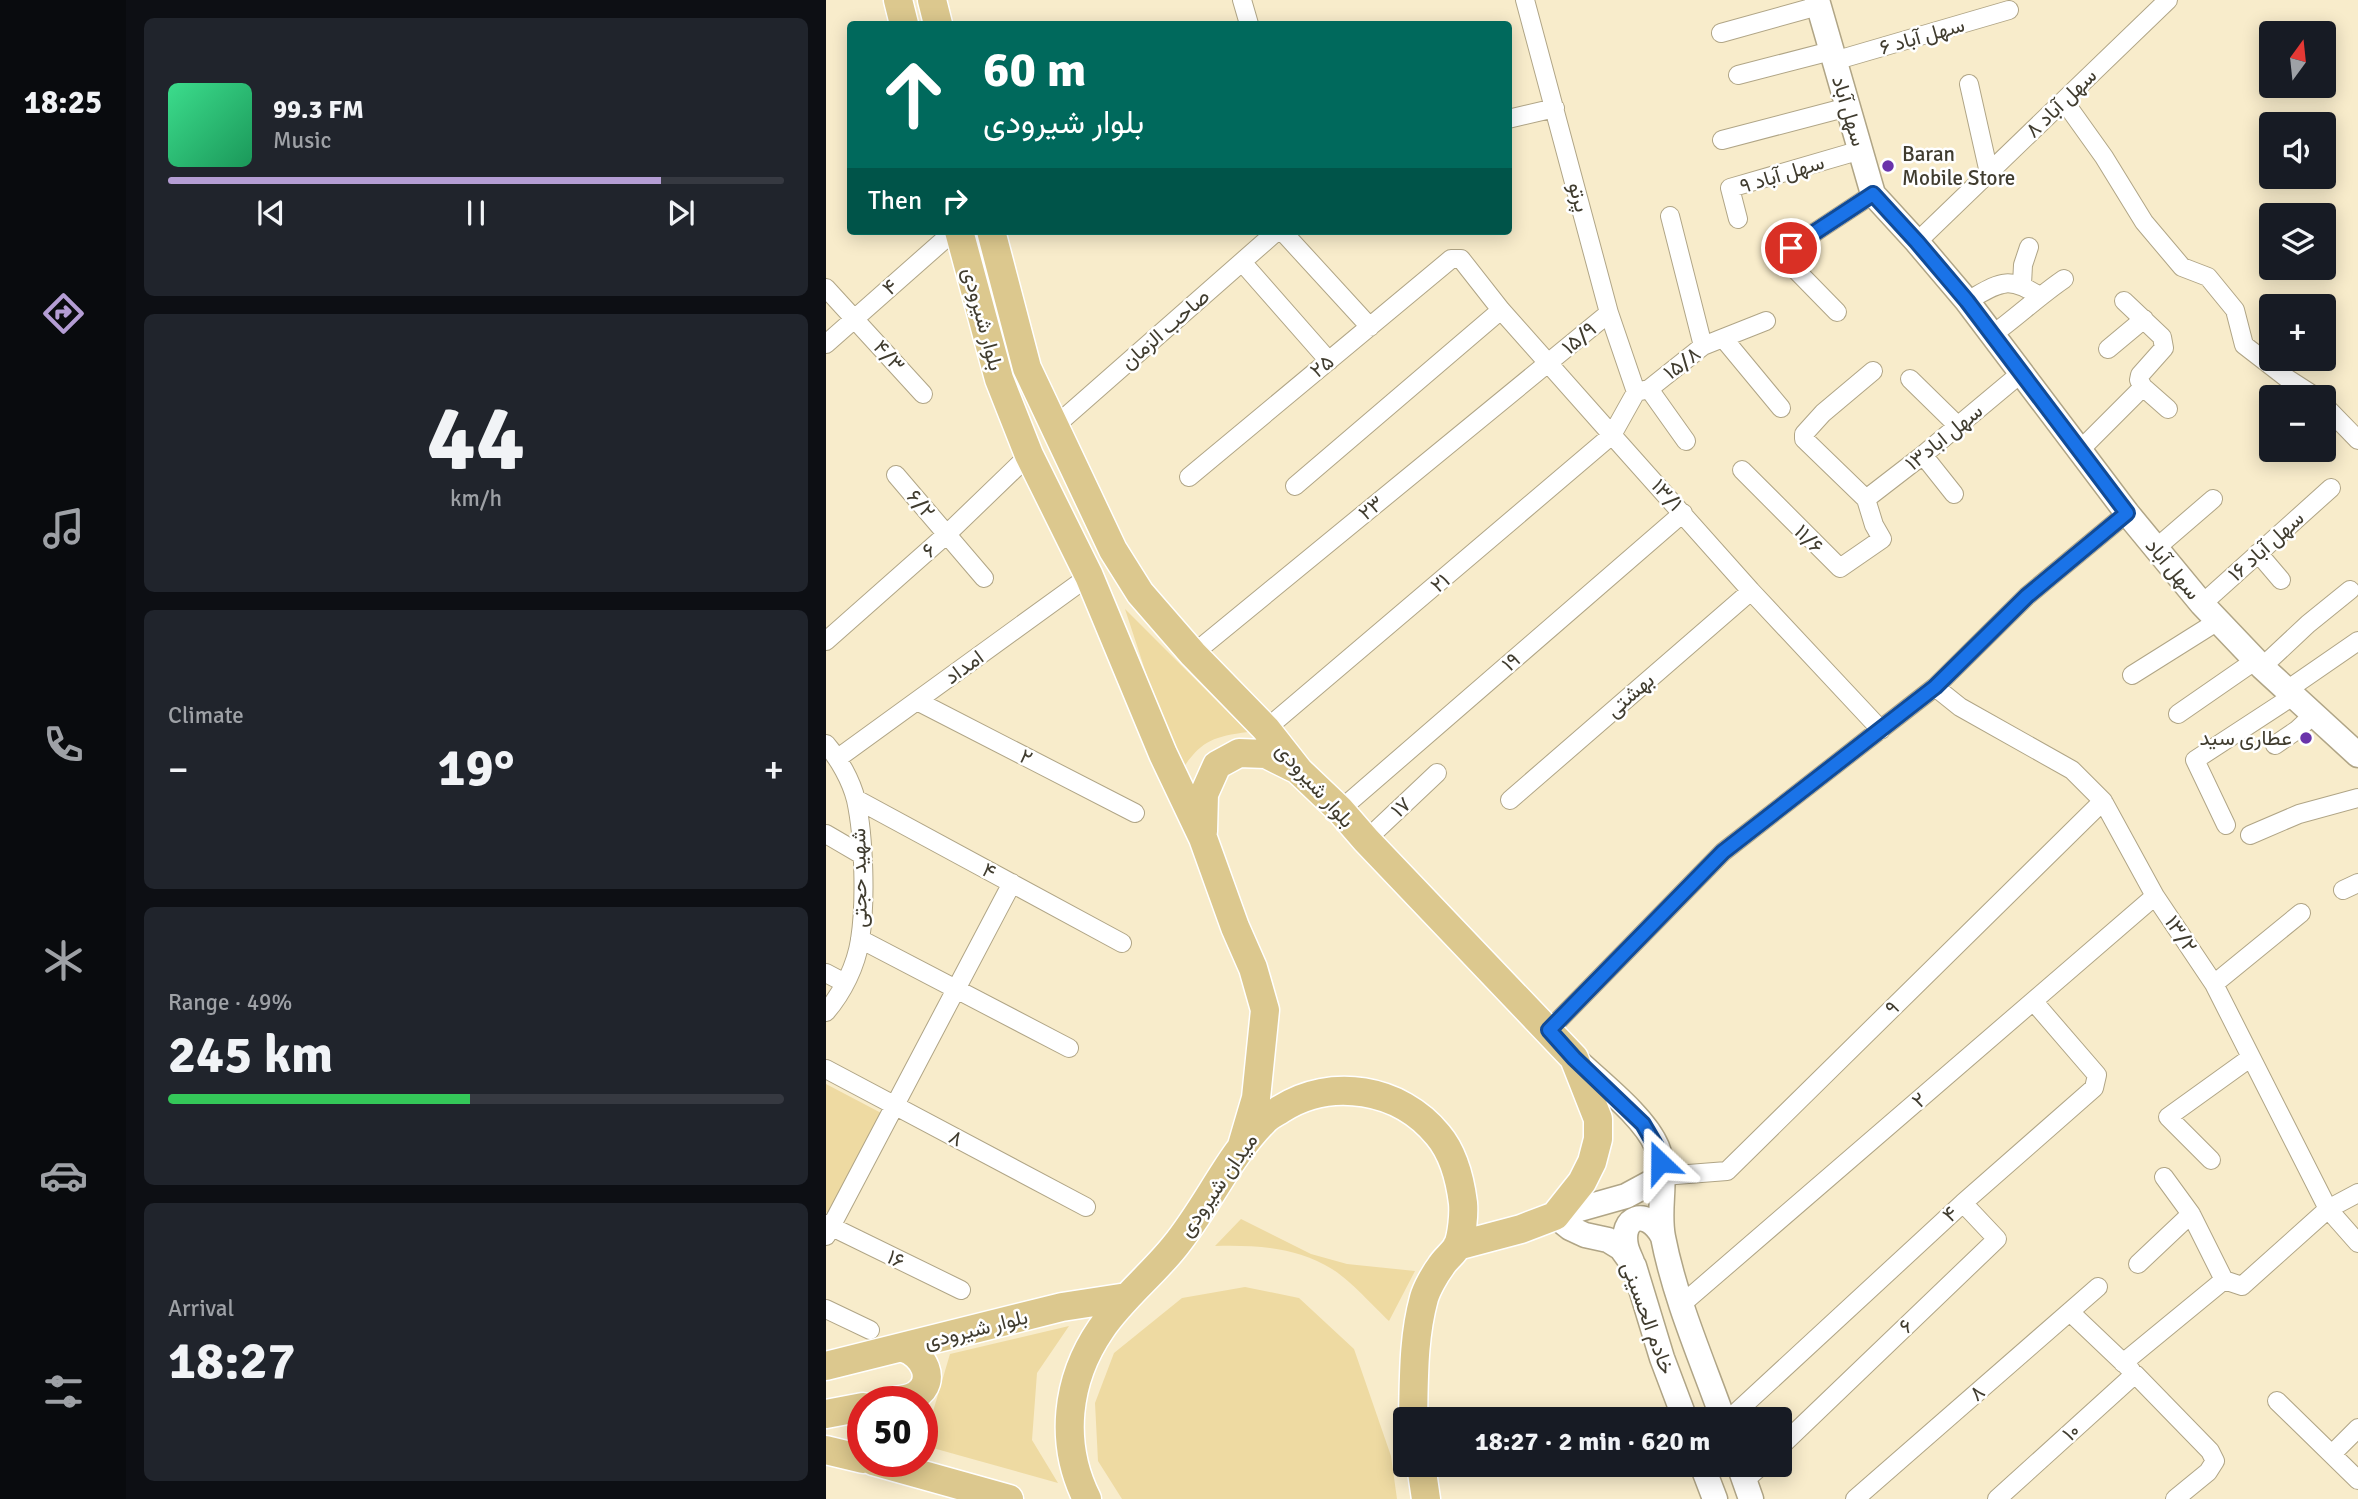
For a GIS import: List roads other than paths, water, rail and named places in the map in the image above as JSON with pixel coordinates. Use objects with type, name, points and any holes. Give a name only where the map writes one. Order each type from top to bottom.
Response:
[{"type":"main road","points":[[898,0],[903,21]]},
{"type":"main road","points":[[932,0],[937,21]]},
{"type":"main road","name":"سهل آباد","points":[[1818,3],[1873,194],[1967,301],[2155,549],[2259,664],[2313,715],[2354,745]]},
{"type":"main road","name":"بلوار شیرودی","points":[[958,235],[999,379],[1029,455],[1089,576],[1163,754],[1203,838],[1253,968],[1265,1010],[1256,1098],[1241,1149]]},
{"type":"main road","name":"بلوار شیرودی","points":[[992,235],[1027,368],[1113,550],[1140,593],[1193,654],[1266,729],[1299,771],[1340,810],[1574,1058],[1598,1119],[1598,1139],[1581,1182],[1555,1216]]},
{"type":"main road","points":[[1203,838],[1204,794],[1217,765],[1239,753],[1266,754],[1299,771]]},
{"type":"main road","name":"خادم الحسینی","points":[[1574,1058],[1643,1124],[1657,1148],[1663,1176],[1662,1235],[1682,1304],[1719,1407]]},
{"type":"main road","name":"میدان شیرودی","points":[[1087,1499],[1078,1481],[1068,1429],[1076,1376],[1101,1329],[1174,1247],[1241,1149],[1265,1119],[1298,1099],[1336,1089],[1374,1093],[1410,1109],[1438,1135],[1457,1169],[1464,1208],[1457,1246],[1441,1265],[1424,1296],[1414,1357],[1413,1407]]},
{"type":"main road","points":[[1457,1246],[1626,1196],[1663,1176]]},
{"type":"main road","name":"خادم الحسینی","points":[[1555,1216],[1585,1235],[1608,1240],[1620,1248],[1634,1266],[1681,1407]]},
{"type":"main road","points":[[1634,1266],[1625,1244],[1626,1232],[1631,1223],[1637,1218],[1648,1218],[1656,1224],[1662,1235]]},
{"type":"main road","name":"بلوار شیرودی","points":[[826,1366],[1062,1307],[1127,1297]]},
{"type":"main road","points":[[903,1348],[911,1350],[923,1361],[927,1377],[924,1386]]},
{"type":"main road","points":[[826,1414],[847,1410]]},
{"type":"main road","points":[[826,1450],[847,1455]]},
{"type":"main road","points":[[930,1477],[1009,1499]]},
{"type":"main road","points":[[1423,1477],[1426,1499]]},
{"type":"main road","points":[[1707,1477],[1715,1499]]},
{"type":"street","points":[[1242,0],[1248,21]]},
{"type":"street","name":"پرتو","points":[[1525,0],[1609,313],[1642,390],[1686,440]]},
{"type":"street","name":"سهل آباد ۸","points":[[1917,242],[2168,0]]},
{"type":"street","points":[[1721,33],[1818,3]]},
{"type":"street","name":"سهل آباد ۶","points":[[1738,75],[1833,56],[2009,10]]},
{"type":"street","points":[[1969,85],[1989,173]]},
{"type":"street","points":[[2064,101],[2144,222],[2182,267],[2208,277],[2235,310],[2244,345],[2297,385]]},
{"type":"street","points":[[1722,140],[1848,107]]},
{"type":"street","points":[[1512,118],[1555,108]]},
{"type":"street","name":"سهل آباد ۹","points":[[1738,219],[1730,188],[1861,150]]},
{"type":"street","points":[[1837,312],[1790,264],[1787,255],[1791,248],[1873,194]]},
{"type":"street","points":[[1670,215],[1703,346]]},
{"type":"street","name":"۴","points":[[826,344],[952,235]]},
{"type":"street","name":"صاحب الزمان","points":[[1054,428],[1274,235]]},
{"type":"street","points":[[1283,235],[1370,327]]},
{"type":"street","points":[[2022,284],[2023,265],[2029,247]]},
{"type":"street","name":"۲۵","points":[[1189,477],[1451,259],[1456,258]]},
{"type":"street","name":"۱۳/۱","points":[[1456,258],[1461,259],[1501,310],[1751,591],[1881,730]]},
{"type":"street","points":[[1242,262],[1329,361]]},
{"type":"street","points":[[1992,335],[2064,279]]},
{"type":"street","points":[[1967,301],[2003,282],[2022,284],[2039,296]]},
{"type":"street","name":"۴/۳","points":[[826,288],[923,394]]},
{"type":"street","points":[[2124,301],[2162,337],[2165,344],[2138,380],[2168,409]]},
{"type":"street","points":[[1295,486],[1501,310]]},
{"type":"street","name":"۱۵/۹","points":[[1549,363],[1609,313]]},
{"type":"street","points":[[2108,349],[2144,319]]},
{"type":"street","points":[[1723,338],[1766,321]]},
{"type":"street","name":"۱۵/۸","points":[[1642,390],[1703,346],[1723,338],[1780,408]]},
{"type":"street","name":"۲۳","points":[[1193,654],[1549,363]]},
{"type":"street","points":[[1866,499],[1804,439],[1804,434],[1823,413],[1873,371]]},
{"type":"street","name":"سهل اباد۱۳","points":[[1866,499],[2020,374]]},
{"type":"street","points":[[1910,379],[1958,426]]},
{"type":"street","points":[[2079,451],[2143,387]]},
{"type":"street","points":[[1612,435],[1642,390]]},
{"type":"street","points":[[2336,417],[2358,440]]},
{"type":"street","name":"۲۱","points":[[1266,729],[1612,435]]},
{"type":"street","name":"۶","points":[[826,640],[947,534],[1029,455]]},
{"type":"street","points":[[1923,455],[1954,494]]},
{"type":"street","name":"۱۱/۶","points":[[1742,470],[1840,568],[1882,538],[1874,525],[1866,499]]},
{"type":"street","name":"۶/۲","points":[[896,475],[984,578]]},
{"type":"street","name":"سهل آباد ۱۶","points":[[2132,675],[2210,612],[2258,553],[2331,488]]},
{"type":"street","points":[[2155,549],[2213,499]]},
{"type":"street","name":"۱۹","points":[[1340,810],[1683,513]]},
{"type":"street","points":[[1549,1030],[1723,852],[1935,687],[2027,596],[2127,513]]},
{"type":"street","points":[[2258,553],[2281,580]]},
{"type":"street","name":"امداد","points":[[838,758],[1089,576]]},
{"type":"street","points":[[2178,714],[2259,664],[2350,590]]},
{"type":"street","name":"بهشتی","points":[[1510,800],[1751,591]]},
{"type":"street","points":[[2226,825],[2195,760],[2358,641]]},
{"type":"street","name":"۱۳/۲","points":[[1935,687],[1960,707],[2071,770],[2103,801],[2155,895],[2214,984],[2328,1209],[2358,1243]]},
{"type":"street","name":"۲","points":[[917,701],[1135,813]]},
{"type":"street","points":[[2275,745],[2313,715]]},
{"type":"street","name":"شهید حجتی","points":[[826,744],[838,758],[856,799],[862,855],[860,939],[845,983],[826,1012]]},
{"type":"street","name":"۱۷","points":[[1366,840],[1437,773]]},
{"type":"street","points":[[2250,835],[2299,814],[2358,798]]},
{"type":"street","name":"۴","points":[[856,799],[1122,943]]},
{"type":"street","name":"۹","points":[[1663,1176],[1727,1171],[2103,801]]},
{"type":"street","points":[[826,834],[862,855]]},
{"type":"street","points":[[828,1229],[1012,883]]},
{"type":"street","name":"۲","points":[[1682,1304],[2155,895]]},
{"type":"street","points":[[2214,984],[2301,913]]},
{"type":"street","points":[[860,939],[1069,1048]]},
{"type":"street","points":[[826,973],[845,983]]},
{"type":"street","name":"۴","points":[[1742,1407],[1963,1203],[2094,1088],[2097,1075],[2034,1002]]},
{"type":"street","points":[[2211,1160],[2168,1116],[2250,1058]]},
{"type":"street","name":"۸","points":[[826,1069],[1086,1207]]},
{"type":"street","points":[[2164,1177],[2191,1214],[2224,1280],[2242,1286],[2328,1209],[2358,1193]]},
{"type":"street","name":"۶","points":[[1792,1435],[1997,1239],[1963,1203]]},
{"type":"street","points":[[2138,1264],[2191,1214]]},
{"type":"street","name":"۱۶","points":[[828,1229],[961,1290]]},
{"type":"street","name":"۱۰","points":[[1997,1499],[2134,1373],[2224,1280]]},
{"type":"street","name":"۸","points":[[1855,1499],[2098,1287]]},
{"type":"street","points":[[826,1309],[870,1330]]},
{"type":"street","points":[[2070,1312],[2210,1451],[2215,1461],[2208,1472],[2175,1499]]},
{"type":"street","points":[[2277,1401],[2358,1480]]},
{"type":"street","points":[[2332,1454],[2357,1430]]},
{"type":"place","name":"Baran Mobile Store","points":[[1888,166]]},
{"type":"place","name":"عطاری سید","points":[[2306,738]]}]
